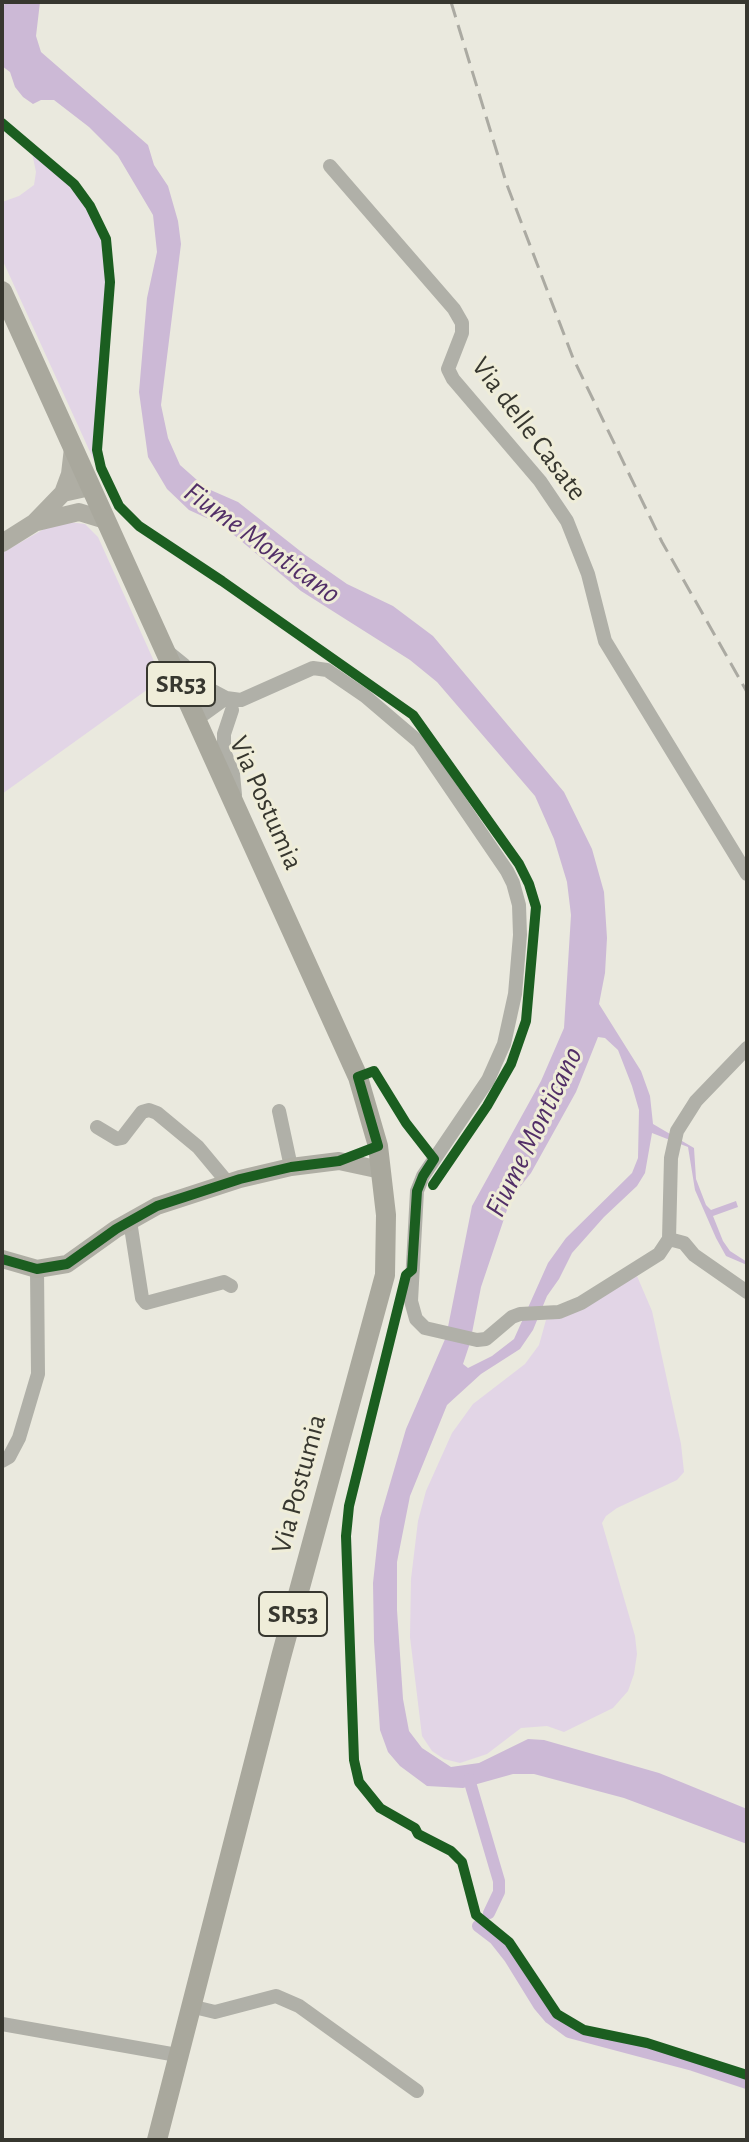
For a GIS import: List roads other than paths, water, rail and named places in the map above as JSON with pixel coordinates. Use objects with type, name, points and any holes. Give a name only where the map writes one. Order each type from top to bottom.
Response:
[{"type":"main road","name":"Via Postumia","points":[[2,291],[358,1077],[379,1158],[386,1215],[385,1275],[177,2055]]},
{"type":"main road","name":"SR53","points":[[157,2140],[177,2055]]},
{"type":"street","name":"Via delle Casate","points":[[330,166],[454,309],[462,323],[462,333],[448,369],[453,379],[540,481],[567,521],[588,574],[605,641],[747,874]]},
{"type":"street","points":[[2,543],[34,523],[63,493],[70,474],[73,448]]},
{"type":"street","points":[[63,493],[91,489]]},
{"type":"street","points":[[61,515],[91,489]]},
{"type":"street","points":[[34,523],[79,512],[105,520]]},
{"type":"street","points":[[165,649],[184,665],[192,680],[233,702]]},
{"type":"street","points":[[197,719],[313,668],[327,670],[365,696],[419,742],[507,871],[517,895],[520,935],[515,994],[504,1044],[488,1080],[423,1176],[417,1191],[411,1301],[416,1319],[429,1329],[477,1340],[486,1339],[512,1317],[559,1312],[581,1303],[659,1254],[689,1249]]},
{"type":"street","points":[[233,702],[224,734],[224,751],[233,774],[237,808]]},
{"type":"street","points":[[659,1254],[669,1239],[671,1158],[676,1138],[696,1101],[747,1048]]},
{"type":"street","points":[[97,1127],[117,1139],[122,1138],[142,1112],[149,1110],[157,1113],[198,1147],[228,1183]]},
{"type":"street","points":[[279,1111],[291,1167]]},
{"type":"street","points":[[2,1259],[37,1269],[67,1264],[157,1206],[291,1167],[379,1158]]},
{"type":"street","points":[[670,1219],[689,1249]]},
{"type":"street","points":[[130,1221],[142,1298],[146,1303],[224,1282],[231,1286]]},
{"type":"street","points":[[669,1239],[689,1249],[747,1292]]},
{"type":"street","points":[[2,1461],[9,1457],[19,1438],[38,1374],[37,1269]]},
{"type":"street","points":[[190,2006],[215,2012],[276,1996],[299,2006],[417,2091]]},
{"type":"street","points":[[2,2024],[177,2055]]},
{"type":"water","name":"Fiume Monticano","points":[[5,2],[40,2],[36,36],[41,52],[148,145],[154,165],[168,186],[181,244],[161,405],[168,438],[180,465],[206,488],[238,502],[347,584],[393,606],[433,636],[564,792],[592,849],[604,892],[607,938],[599,1004],[641,1071],[650,1096],[653,1124],[694,1148],[696,1179],[706,1205],[711,1210],[736,1201],[738,1207],[713,1216],[723,1241],[747,1265],[726,1256],[716,1238],[695,1190],[688,1147],[652,1133],[645,1173],[637,1186],[572,1253],[520,1349],[481,1374],[447,1405],[410,1496],[397,1562],[403,1699],[409,1731],[422,1748],[451,1767],[479,1763],[528,1739],[544,1740],[659,1773],[747,1809],[747,1844],[624,1798],[534,1774],[513,1774],[463,1788],[427,1786],[400,1766],[388,1752],[380,1730],[374,1641],[373,1583],[380,1518],[406,1429],[446,1337],[472,1206],[541,1081],[564,1028],[571,915],[567,882],[554,839],[535,796],[437,682],[410,660],[301,591],[222,525],[189,510],[167,489],[148,457],[139,392],[147,298],[157,252],[153,215],[118,156],[89,127],[54,100],[41,100],[33,104],[15,87],[10,72],[2,66],[2,14]],"holes":[[[598,1037],[605,1038],[618,1050],[639,1110],[638,1158],[632,1173],[566,1238],[548,1263],[514,1339],[492,1356],[468,1368],[463,1364],[481,1287],[511,1198],[531,1173],[576,1092]]]},
{"type":"waterway","points":[[469,1779],[499,1881],[499,1892],[489,1913]]},
{"type":"waterway","points":[[478,1926],[495,1939],[510,1958],[550,2018],[569,2032],[693,2065],[747,2083]]},
{"type":"railway","points":[[451,2],[507,185],[573,358],[662,542],[747,692]]}]
